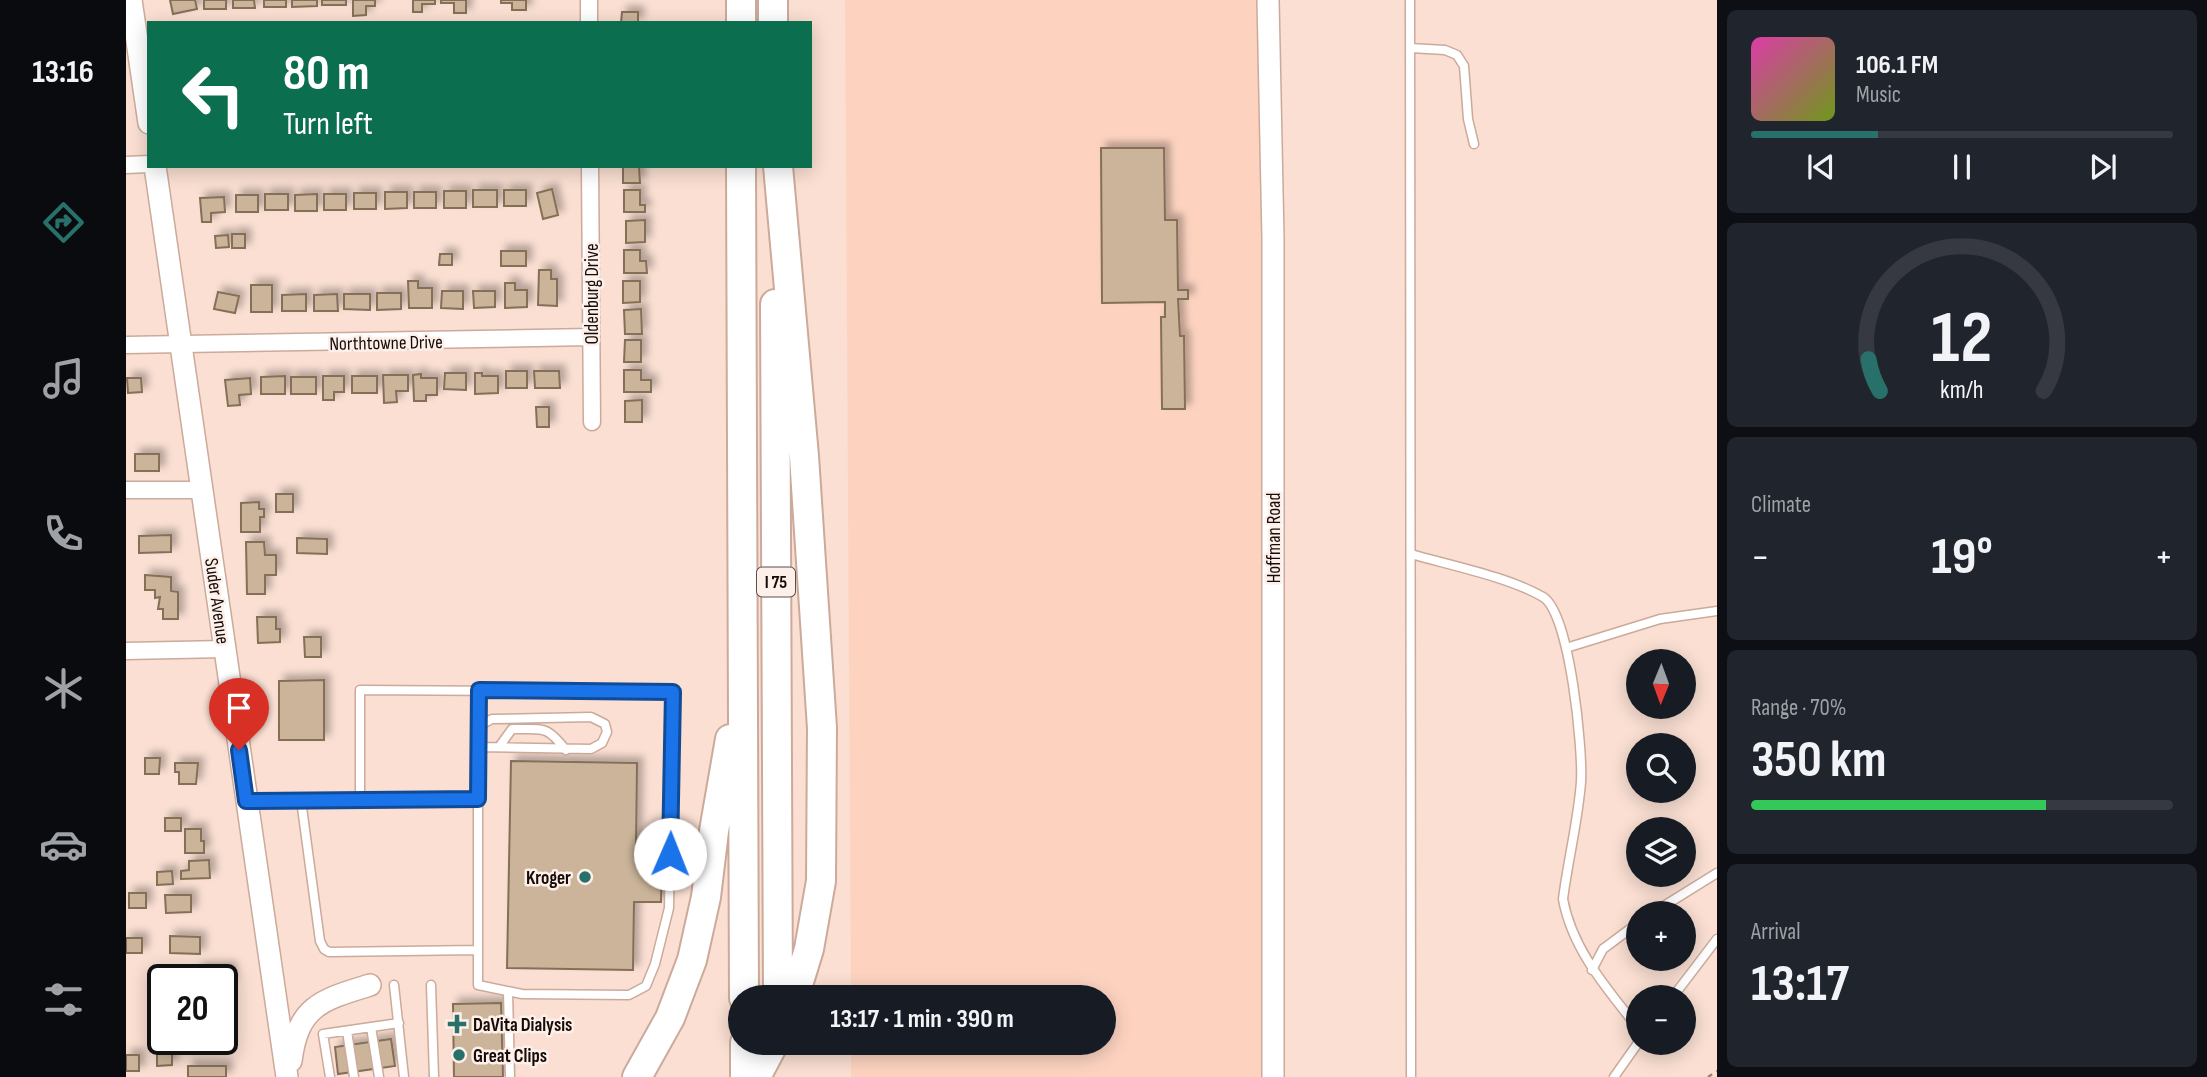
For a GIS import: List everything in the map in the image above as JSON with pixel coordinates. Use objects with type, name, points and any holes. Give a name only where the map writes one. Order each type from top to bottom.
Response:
[{"type":"highway","points":[[741,0],[741,21]]},
{"type":"highway","points":[[773,0],[773,21]]},
{"type":"highway","name":"I 75","points":[[741,168],[744,985]]},
{"type":"highway","points":[[776,168],[803,444],[823,795],[821,881],[815,924],[799,985]]},
{"type":"highway","name":"I 75","points":[[776,168],[778,985]]},
{"type":"highway","points":[[637,1077],[670,1018],[698,937],[743,671]]},
{"type":"highway","points":[[745,1055],[745,1077]]},
{"type":"highway","points":[[756,1077],[769,1055]]},
{"type":"highway","points":[[777,1055],[778,1077]]},
{"type":"street","points":[[131,0],[147,109]]},
{"type":"street","points":[[589,0],[589,21]]},
{"type":"street","name":"Hoffman Road","points":[[1268,0],[1273,239],[1273,1077]]},
{"type":"street","points":[[126,165],[147,164]]},
{"type":"street","name":"Suder Avenue","points":[[155,168],[288,1077]]},
{"type":"street","name":"Oldenburg Drive","points":[[590,168],[592,422]]},
{"type":"street","name":"Northtowne Drive","points":[[126,345],[591,337]]},
{"type":"street","points":[[126,490],[202,489]]},
{"type":"street","points":[[126,651],[225,649]]},
{"type":"street","points":[[288,1077],[294,1041],[304,1017],[336,995],[370,985]]},
{"type":"lane","points":[[1410,0],[1412,1077]]},
{"type":"lane","points":[[1410,48],[1445,50],[1457,55],[1464,66],[1468,119],[1474,144]]},
{"type":"lane","points":[[1411,554],[1495,578],[1545,598],[1560,622],[1580,741],[1581,780],[1563,899],[1566,917],[1592,970],[1626,1013]]},
{"type":"lane","points":[[1566,648],[1660,619],[1717,611]]},
{"type":"lane","points":[[360,799],[360,690],[479,690],[673,692],[668,908],[655,964],[646,986],[629,995],[522,995],[478,985],[479,690]]},
{"type":"lane","points":[[478,747],[591,749],[602,743],[607,732],[605,724],[591,717],[492,719],[479,726]]},
{"type":"lane","points":[[499,747],[512,729],[548,730],[566,750]]},
{"type":"lane","points":[[246,801],[478,799]]},
{"type":"lane","points":[[301,800],[320,941],[324,949],[330,952],[478,950]]},
{"type":"lane","points":[[1672,901],[1717,873]]},
{"type":"lane","points":[[1592,970],[1603,949],[1626,932]]},
{"type":"lane","points":[[1682,985],[1717,939]]},
{"type":"lane","points":[[394,985],[404,1077]]},
{"type":"lane","points":[[431,985],[433,1077]]},
{"type":"lane","points":[[508,992],[510,1077]]},
{"type":"lane","points":[[330,1077],[323,1034],[398,1023]]},
{"type":"lane","points":[[371,1027],[379,1077]]},
{"type":"lane","points":[[347,1031],[354,1077]]},
{"type":"lane","points":[[1614,1077],[1630,1055]]},
{"type":"path","points":[[1708,1077],[1717,1071]]},
{"type":"shaded area","points":[[845,0],[1268,0],[1273,1077],[851,1077],[851,1055],[1116,1055],[1116,985],[851,985]]},
{"type":"building","points":[[170,0],[195,0],[197,9],[173,14]]},
{"type":"building","points":[[204,0],[226,0],[226,9],[204,9]]},
{"type":"building","points":[[233,0],[254,0],[255,8],[233,8]]},
{"type":"building","points":[[264,0],[286,0],[286,7],[264,7]]},
{"type":"building","points":[[292,0],[317,0],[317,6],[292,7]]},
{"type":"building","points":[[322,0],[346,0],[346,5],[322,5]]},
{"type":"building","points":[[353,0],[375,0],[375,6],[366,6],[366,15],[353,16]]},
{"type":"building","points":[[413,0],[435,0],[435,4],[422,4],[422,12],[413,12]]},
{"type":"building","points":[[441,0],[466,0],[466,13],[454,13],[454,3],[441,3]]},
{"type":"building","points":[[501,0],[526,0],[526,10],[512,10],[512,3],[501,3]]},
{"type":"building","points":[[622,12],[638,12],[638,21],[621,21]]},
{"type":"building","points":[[1101,148],[1164,148],[1165,220],[1177,220],[1178,290],[1188,290],[1188,299],[1178,299],[1180,336],[1184,336],[1185,409],[1162,409],[1161,317],[1165,317],[1165,302],[1102,303]]},
{"type":"building","points":[[623,168],[639,168],[640,183],[623,183]]},
{"type":"building","points":[[552,189],[558,215],[543,219],[537,193]]},
{"type":"building","points":[[473,190],[497,190],[497,207],[473,207]]},
{"type":"building","points":[[504,190],[526,190],[526,206],[504,206]]},
{"type":"building","points":[[624,190],[640,190],[640,205],[645,205],[645,212],[624,212]]},
{"type":"building","points":[[444,191],[466,191],[466,208],[444,208]]},
{"type":"building","points":[[385,192],[407,192],[407,208],[385,209]]},
{"type":"building","points":[[414,192],[436,192],[436,208],[414,208]]},
{"type":"building","points":[[354,193],[376,193],[376,209],[354,209]]},
{"type":"building","points":[[265,194],[288,194],[288,210],[265,210]]},
{"type":"building","points":[[317,194],[317,211],[295,211],[295,195]]},
{"type":"building","points":[[324,194],[346,194],[346,210],[324,210]]},
{"type":"building","points":[[236,195],[258,195],[258,212],[236,212]]},
{"type":"building","points":[[224,197],[225,212],[211,213],[211,222],[202,222],[200,198]]},
{"type":"building","points":[[645,220],[645,242],[626,243],[626,221]]},
{"type":"building","points":[[232,234],[245,234],[245,248],[232,248]]},
{"type":"building","points":[[228,235],[229,247],[216,248],[215,236]]},
{"type":"building","points":[[624,250],[640,250],[640,261],[646,261],[647,273],[624,273]]},
{"type":"building","points":[[501,251],[526,251],[526,266],[501,266]]},
{"type":"building","points":[[440,254],[452,254],[452,265],[439,265]]},
{"type":"building","points":[[539,270],[551,270],[551,279],[557,279],[557,306],[538,305]]},
{"type":"building","points":[[408,281],[418,281],[418,288],[432,288],[432,308],[409,308]]},
{"type":"building","points":[[623,281],[640,281],[640,302],[623,303]]},
{"type":"building","points":[[505,283],[515,283],[515,290],[527,290],[527,307],[505,308]]},
{"type":"building","points":[[251,285],[272,285],[272,312],[251,312]]},
{"type":"building","points":[[442,291],[463,291],[463,309],[441,308]]},
{"type":"building","points":[[473,291],[495,291],[495,307],[474,308]]},
{"type":"building","points":[[218,292],[239,296],[235,313],[214,309]]},
{"type":"building","points":[[377,293],[401,293],[401,309],[377,310]]},
{"type":"building","points":[[306,294],[306,311],[282,311],[282,295]]},
{"type":"building","points":[[337,294],[338,311],[314,311],[314,295]]},
{"type":"building","points":[[344,294],[370,294],[370,310],[344,309]]},
{"type":"building","points":[[641,309],[642,334],[625,334],[624,310]]},
{"type":"building","points":[[625,340],[641,340],[641,362],[624,362]]},
{"type":"building","points":[[624,370],[641,370],[641,380],[651,380],[651,392],[624,392]]},
{"type":"building","points":[[506,371],[527,371],[527,388],[506,388]]},
{"type":"building","points":[[534,371],[559,371],[560,388],[535,388]]},
{"type":"building","points":[[445,373],[466,373],[466,390],[444,389]]},
{"type":"building","points":[[475,373],[498,376],[498,393],[475,394]]},
{"type":"building","points":[[421,374],[421,378],[437,378],[437,395],[426,395],[426,401],[414,401],[413,375]]},
{"type":"building","points":[[383,375],[408,375],[408,391],[396,391],[397,402],[384,403]]},
{"type":"building","points":[[285,376],[285,394],[261,394],[261,377]]},
{"type":"building","points":[[323,376],[344,376],[344,392],[334,392],[334,400],[323,400]]},
{"type":"building","points":[[352,376],[377,376],[377,393],[352,393]]},
{"type":"building","points":[[291,377],[316,377],[316,394],[291,394]]},
{"type":"building","points":[[127,378],[141,378],[142,392],[128,393]]},
{"type":"building","points":[[250,378],[251,394],[239,395],[240,405],[228,406],[225,380]]},
{"type":"building","points":[[642,400],[642,422],[625,422],[625,401]]},
{"type":"building","points":[[536,407],[549,407],[549,427],[537,427]]},
{"type":"building","points":[[135,454],[159,454],[159,471],[135,471]]},
{"type":"building","points":[[276,494],[293,494],[293,512],[276,512]]},
{"type":"building","points":[[259,502],[259,509],[264,509],[264,517],[260,517],[260,532],[241,532],[241,503]]},
{"type":"building","points":[[171,535],[171,552],[139,553],[139,536]]},
{"type":"building","points":[[297,538],[327,539],[327,554],[297,553]]},
{"type":"building","points":[[246,542],[264,542],[265,555],[276,555],[276,575],[265,575],[265,594],[247,594]]},
{"type":"building","points":[[145,575],[171,577],[171,591],[178,592],[178,619],[163,619],[163,609],[158,609],[160,597],[155,598],[155,590],[145,590]]},
{"type":"building","points":[[257,617],[276,617],[280,642],[258,643]]},
{"type":"building","points":[[304,637],[321,637],[321,657],[305,657]]},
{"type":"building","points":[[324,680],[324,740],[279,740],[279,681]]},
{"type":"building","points":[[145,758],[160,758],[159,774],[145,774]]},
{"type":"building","name":"Kroger","points":[[511,761],[637,763],[636,852],[662,852],[661,902],[634,902],[633,970],[507,968]]},
{"type":"building","points":[[175,763],[198,763],[196,784],[179,784],[179,772],[175,772]]},
{"type":"building","points":[[165,818],[181,818],[181,831],[165,831]]},
{"type":"building","points":[[185,829],[201,829],[204,853],[185,853]]},
{"type":"building","points":[[209,860],[210,878],[181,879],[181,871],[189,870],[189,861]]},
{"type":"building","points":[[172,871],[173,884],[157,885],[157,872]]},
{"type":"building","points":[[129,893],[146,893],[146,908],[129,908]]},
{"type":"building","points":[[165,895],[191,895],[191,912],[166,913]]},
{"type":"building","points":[[170,936],[200,937],[200,954],[170,953]]},
{"type":"building","points":[[126,938],[142,938],[142,953],[126,953]]},
{"type":"building","points":[[501,1003],[503,1077],[454,1077],[453,1004]]},
{"type":"building","points":[[391,1039],[395,1066],[338,1074],[335,1047]]},
{"type":"building","points":[[126,1055],[139,1055],[139,1071],[126,1071]]},
{"type":"building","points":[[157,1055],[172,1055],[172,1065],[157,1066]]},
{"type":"building","points":[[188,1066],[226,1066],[226,1077],[188,1077]]},
{"type":"place","name":"Kroger","points":[[585,877]]},
{"type":"place","name":"DaVita Dialysis","points":[[457,1024]]},
{"type":"place","name":"Great Clips","points":[[459,1055]]},
{"type":"route","points":[[239,750],[246,801],[478,799],[479,690],[673,692],[670,854]]}]
